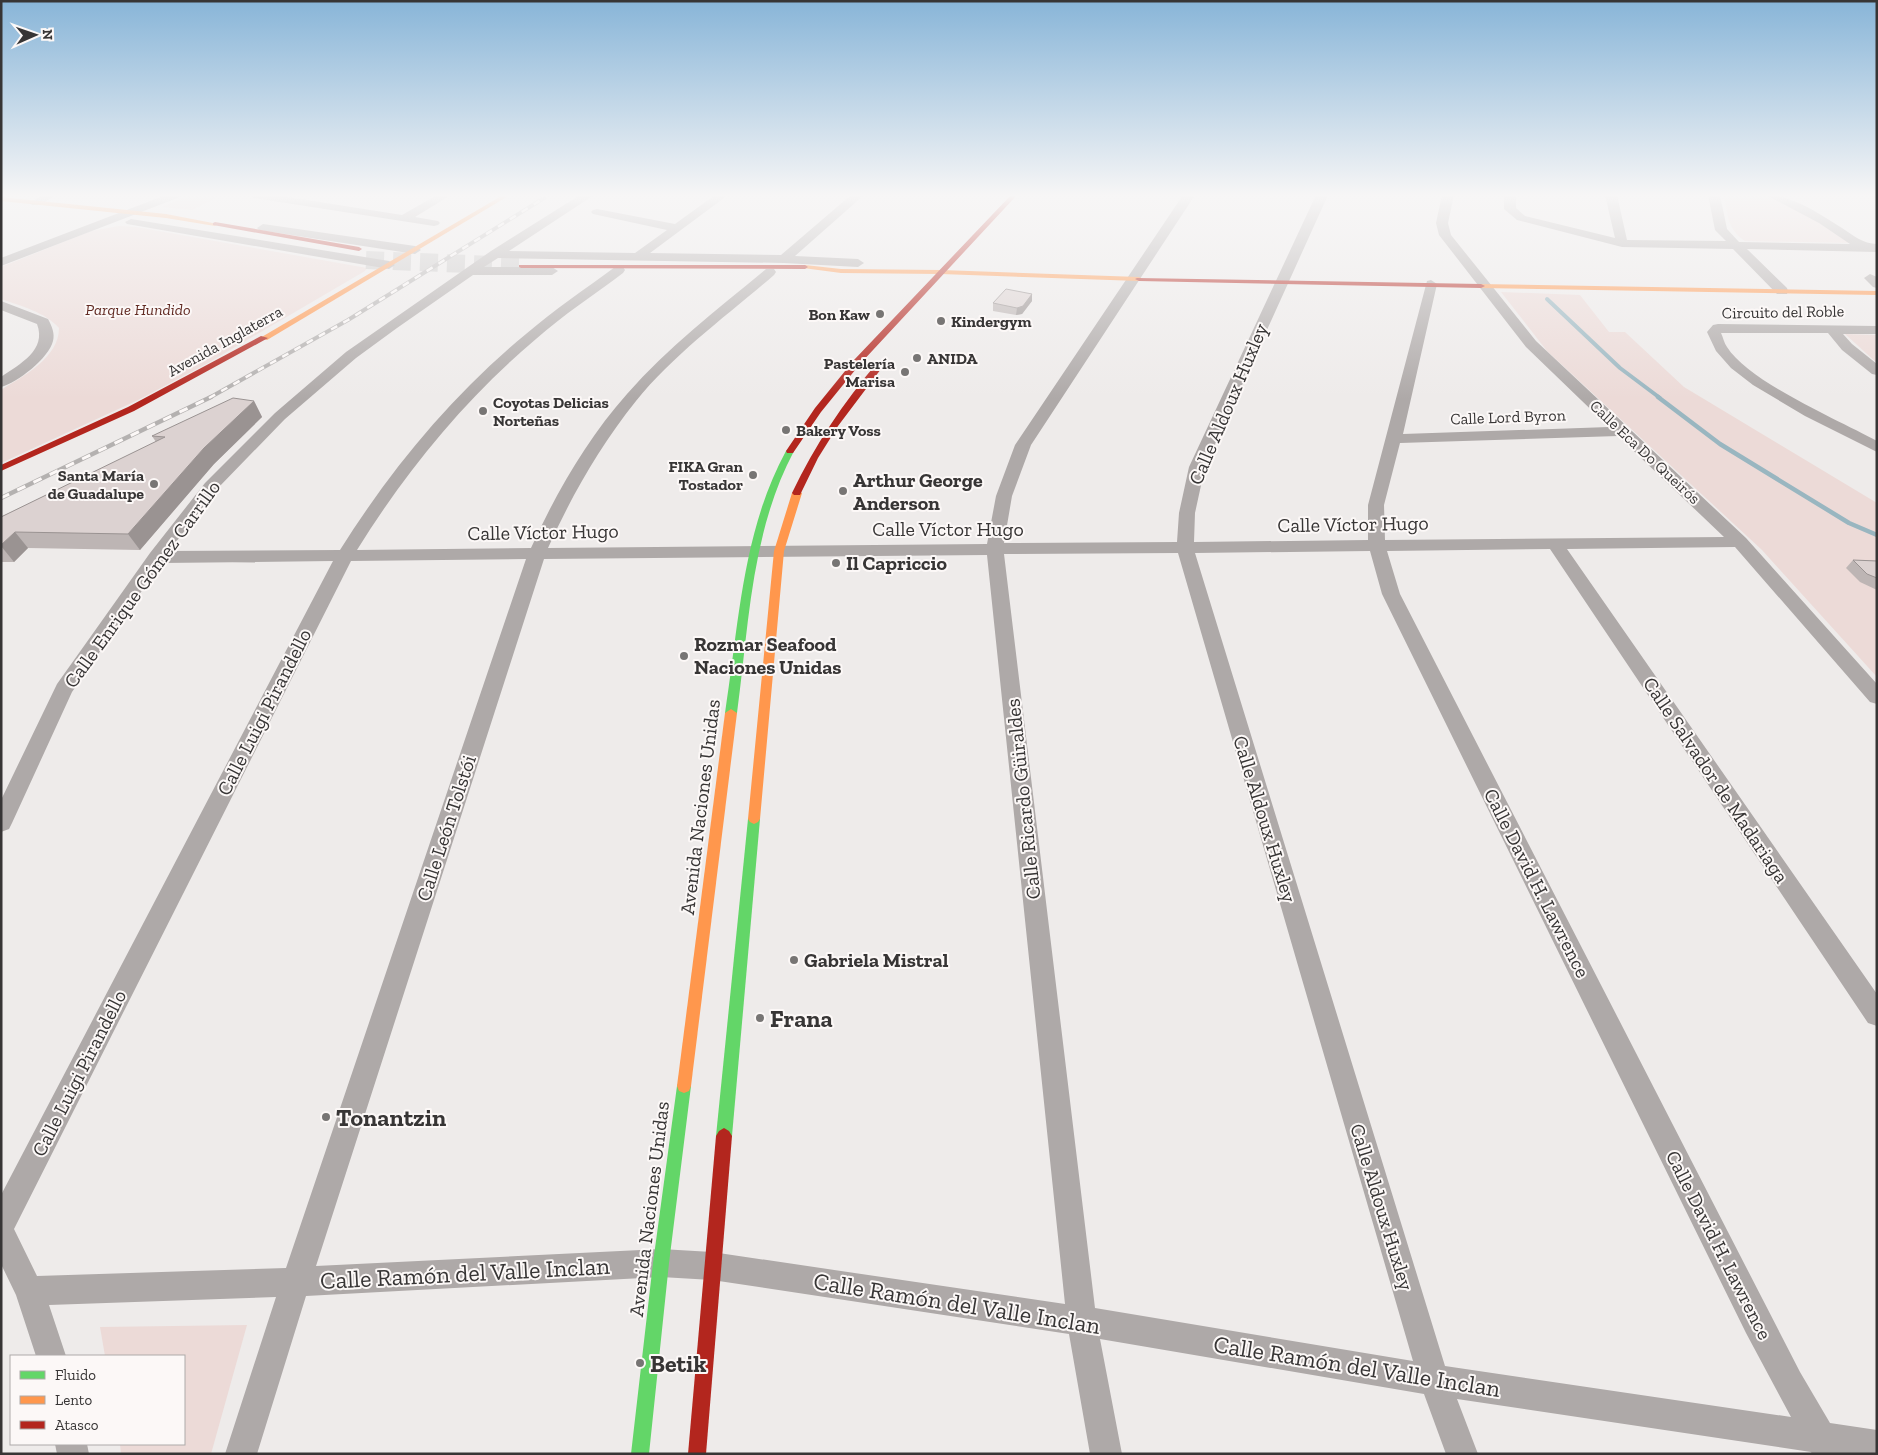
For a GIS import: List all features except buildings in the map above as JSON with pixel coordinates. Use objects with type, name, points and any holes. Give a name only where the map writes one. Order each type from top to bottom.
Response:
[{"type":"street","points":[[378,263],[389,266]]},
{"type":"street","name":"Avenida Inglaterra","points":[[1,468],[184,382],[274,333],[394,263]]},
{"type":"street","points":[[472,271],[483,263]]},
{"type":"street","points":[[502,263],[500,267],[509,271]]},
{"type":"street","points":[[599,263],[962,273],[1140,269],[1287,271],[1431,284],[1877,293]]},
{"type":"street","points":[[698,263],[1072,265]]},
{"type":"street","points":[[729,263],[842,271]]},
{"type":"street","name":"Calle León Tolstói","points":[[241,1454],[537,553],[561,501],[597,444],[632,397],[676,352],[781,263]]},
{"type":"street","points":[[472,271],[619,270],[858,263]]},
{"type":"street","name":"Avenida Naciones Unidas","points":[[640,1454],[661,1263],[752,552],[760,518],[787,457],[814,413],[854,366],[950,263]]},
{"type":"street","name":"Calle Ricardo Güiraldes","points":[[1106,1454],[1082,1321],[995,550],[997,522],[1003,496],[1012,467],[1023,445],[1144,263]]},
{"type":"street","name":"Calle Aldoux Huxley","points":[[1291,263],[1196,466],[1187,513],[1185,548],[1434,1380],[1462,1454]]},
{"type":"street","name":"Calle Eca Do Queirós","points":[[1467,263],[1543,357],[1740,542],[1877,697]]},
{"type":"street","points":[[1738,263],[1765,291]]},
{"type":"street","points":[[1753,263],[1782,291]]},
{"type":"street","points":[[950,288],[971,264]]},
{"type":"street","name":"Calle Luigi Pirandello","points":[[3,1241],[345,555],[364,524],[398,477],[466,398],[530,337],[619,270]]},
{"type":"street","name":"Calle Enrique Gómez Carrillo","points":[[1,824],[7,799],[64,689],[156,557],[211,486],[280,416],[358,350],[472,271]]},
{"type":"street","points":[[1454,271],[1493,272]]},
{"type":"street","points":[[1752,277],[1786,277]]},
{"type":"street","name":"Calle David H. Lawrence","points":[[1431,284],[1394,439],[1376,505],[1375,523],[1378,545],[1391,594],[1757,1322],[1826,1446]]},
{"type":"street","points":[[1,305],[43,322],[48,332],[44,348],[38,356],[1,383]]},
{"type":"street","name":"Circuito del Roble","points":[[1877,330],[1718,328],[1714,332],[1714,338],[1732,361],[1773,392],[1877,447]]},
{"type":"street","points":[[1831,328],[1848,347],[1877,370]]},
{"type":"street","points":[[697,1454],[712,1266],[780,551],[790,509],[806,473],[824,440],[860,387],[885,359]]},
{"type":"street","name":"Calle Lord Byron","points":[[1394,439],[1622,431]]},
{"type":"street","name":"Calle Víctor Hugo","points":[[156,557],[1740,542]]},
{"type":"street","name":"Calle Salvador de Madariaga","points":[[1555,544],[1877,1015]]},
{"type":"street","points":[[3,1241],[29,1291],[51,1355]]},
{"type":"street","name":"Calle Ramón del Valle Inclan","points":[[29,1291],[296,1282],[661,1263],[712,1266],[1082,1321],[1826,1446],[1877,1446]]},
{"type":"green space","name":"Parque Hundido","points":[[11,263],[338,263],[367,268],[365,271],[208,363],[138,400],[1,463],[1,390],[29,372],[46,357],[53,348],[59,328],[40,314],[1,299],[1,267]]},
{"type":"green space","points":[[1501,292],[1580,295],[1609,332],[1625,332],[1684,387],[1877,503],[1877,677],[1762,550],[1547,351]]},
{"type":"green space","points":[[1845,334],[1877,335],[1877,363]]},
{"type":"green space","points":[[247,1325],[211,1454],[121,1454],[120,1445],[185,1445],[185,1355],[105,1355],[100,1327]]},
{"type":"waterway","points":[[1547,299],[1620,368],[1660,398]]},
{"type":"waterway","points":[[1658,397],[1720,444],[1849,523],[1877,535]]},
{"type":"tunnel","points":[[441,263],[521,266]]},
{"type":"railway","points":[[209,398],[348,320],[440,263]]},
{"type":"railway","points":[[1,498],[209,398]]},
{"type":"traffic: fast","points":[[731,713],[754,549],[771,489],[790,451]]},
{"type":"traffic: fast","points":[[724,1136],[754,819]]},
{"type":"traffic: fast","points":[[640,1454],[661,1263],[684,1086]]},
{"type":"traffic: slow","points":[[264,338],[392,263]]},
{"type":"traffic: slow","points":[[805,267],[841,271],[941,272],[1139,279]]},
{"type":"traffic: slow","points":[[1481,286],[1877,293]]},
{"type":"traffic: slow","points":[[754,819],[779,551],[797,493]]},
{"type":"traffic: slow","points":[[684,1086],[731,713]]},
{"type":"traffic: jam","points":[[790,451],[818,410],[857,362],[950,263]]},
{"type":"traffic: jam","points":[[521,266],[805,267]]},
{"type":"traffic: jam","points":[[1139,279],[1481,286]]},
{"type":"traffic: jam","points":[[1,468],[131,409],[264,338]]},
{"type":"traffic: jam","points":[[797,493],[814,458],[834,426],[880,365]]},
{"type":"traffic: jam","points":[[697,1454],[724,1136]]},
{"type":"place","name":"Bon Kaw","points":[[880,314]]},
{"type":"place","name":"Kindergym","points":[[941,321]]},
{"type":"place","name":"ANIDA","points":[[917,358]]},
{"type":"place","name":"Pastelería Marisa","points":[[905,372]]},
{"type":"place","name":"Coyotas Delicias Norteñas","points":[[483,411]]},
{"type":"place","name":"Bakery Voss","points":[[786,430]]},
{"type":"place","name":"FIKA Gran Tostador","points":[[753,475]]},
{"type":"place","name":"Santa María de Guadalupe","points":[[154,484]]},
{"type":"place","name":"Arthur George Anderson","points":[[843,491]]},
{"type":"place","name":"Il Capriccio","points":[[836,563]]},
{"type":"place","name":"Rozmar Seafood Naciones Unidas","points":[[684,656]]},
{"type":"place","name":"Gabriela Mistral","points":[[794,960]]},
{"type":"place","name":"Frana","points":[[760,1018]]},
{"type":"place","name":"Tonantzin","points":[[326,1117]]},
{"type":"place","name":"Betik","points":[[640,1363]]}]
